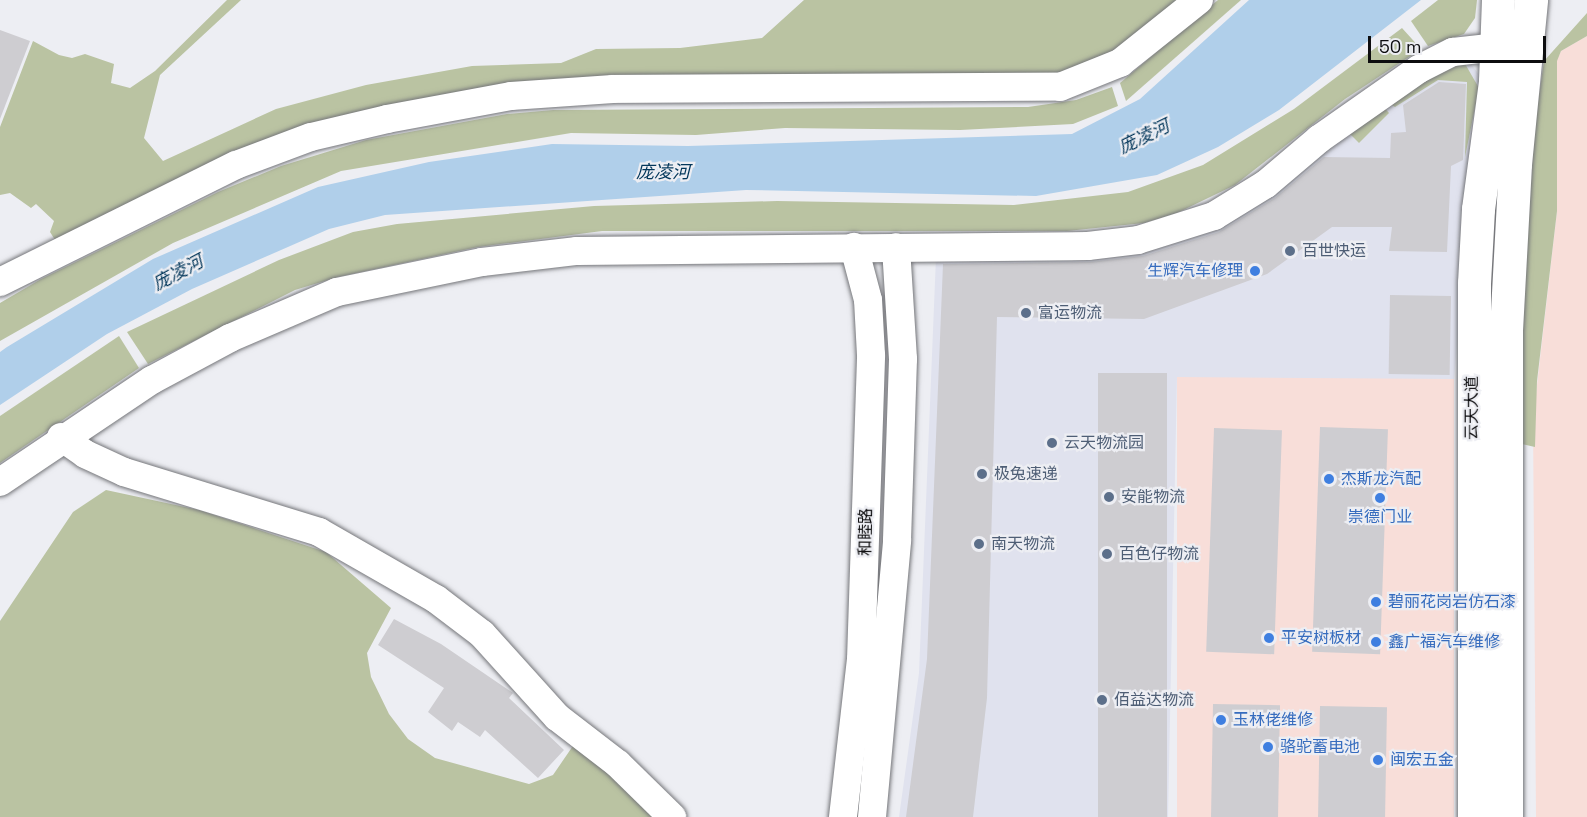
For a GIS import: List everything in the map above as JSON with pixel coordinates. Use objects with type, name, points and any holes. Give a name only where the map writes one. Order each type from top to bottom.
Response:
[{"type":"main road","name":"云天大道","points":[[1474,817],[1474,283],[1496,46],[1498,0]]},
{"type":"main road","name":"云天大道","points":[[1506,817],[1506,330],[1515,164],[1531,0]]},
{"type":"street","points":[[0,282],[236,165],[311,137],[387,118],[511,96],[613,88],[1060,87],[1120,63],[1199,0]]},
{"type":"street","points":[[0,482],[61,437],[230,338],[308,302],[375,283],[482,262],[577,251],[1106,244],[1181,227],[1214,216],[1266,184],[1319,139],[1419,69],[1453,52],[1496,46]]},
{"type":"street","name":"和睦路","points":[[843,817],[863,618],[872,355],[868,300],[854,247]]},
{"type":"street","name":"和睦路","points":[[872,817],[897,540],[903,359],[896,248]]},
{"type":"street","points":[[61,437],[85,454],[124,472],[319,532],[436,599],[482,634],[557,717],[624,769],[672,817]]},
{"type":"shaded area","points":[[1587,36],[1587,817],[1536,817],[1533,420],[1557,211],[1557,60],[1561,51]]},
{"type":"shaded area","name":"云天物流园","points":[[1467,59],[1481,77],[1454,379],[1177,377],[1168,817],[899,817],[919,673],[936,257],[1118,253],[1334,139]]},
{"type":"shaded area","points":[[1177,377],[1454,377],[1454,817],[1177,817]]},
{"type":"green space","points":[[227,0],[241,0],[160,75],[144,138],[163,161],[276,109],[366,85],[472,66],[561,63],[596,49],[680,48],[762,38],[804,0],[1182,0],[1136,41],[1055,78],[450,97],[57,243],[50,232],[54,221],[36,204],[31,208],[10,193],[0,195],[0,127],[33,41],[59,55],[72,58],[85,54],[114,64],[111,83],[130,88],[155,71]]},
{"type":"green space","points":[[1218,0],[1241,0],[1126,101],[1120,83]]},
{"type":"green space","points":[[1438,0],[1477,0],[1475,18],[1464,34],[1428,46],[1411,21]]},
{"type":"green space","points":[[1587,13],[1587,36],[1561,51],[1557,61],[1557,211],[1537,381],[1535,447],[1522,444],[1518,380],[1535,123],[1544,61]]},
{"type":"green space","points":[[1402,28],[1421,49],[1345,99],[1235,185],[1177,213],[1144,223],[1067,231],[602,231],[478,247],[338,277],[295,290],[148,364],[127,332],[279,260],[353,232],[397,224],[594,206],[777,201],[1014,205],[1128,192],[1203,165],[1294,109]]},
{"type":"green space","points":[[1464,62],[1479,88],[1465,157],[1467,82],[1438,80],[1395,107],[1387,102],[1414,83]]},
{"type":"green space","points":[[1112,87],[1118,106],[1073,124],[960,130],[785,128],[696,135],[571,133],[341,171],[173,243],[0,341],[0,303],[41,279],[218,192],[281,166],[366,140],[507,114],[553,110],[1028,107],[1076,100]]},
{"type":"green space","points":[[1382,105],[1389,113],[1359,143],[1346,130]]},
{"type":"green space","points":[[119,336],[139,368],[0,463],[0,416]]},
{"type":"green space","points":[[106,490],[199,510],[326,552],[391,608],[367,653],[371,677],[389,714],[408,739],[435,758],[529,784],[553,775],[577,740],[660,817],[0,817],[0,621],[73,512]]},
{"type":"water","name":"庞凌河","points":[[1249,0],[1421,0],[1279,110],[1218,147],[1157,175],[1036,196],[746,190],[385,215],[329,229],[192,289],[107,334],[0,405],[0,352],[7,347],[153,259],[318,187],[429,162],[552,144],[688,146],[1072,134],[1140,99]]},
{"type":"building","points":[[0,30],[30,41],[0,119]]},
{"type":"building","points":[[1439,82],[1466,84],[1463,160],[1451,166],[1447,252],[1389,251],[1392,227],[1332,227],[1267,274],[1144,319],[997,317],[987,698],[973,817],[906,817],[927,659],[943,264],[1090,262],[1143,256],[1219,232],[1275,198],[1324,157],[1390,158],[1391,133],[1406,132],[1403,105]]},
{"type":"building","points":[[1390,295],[1451,296],[1450,375],[1389,374]]},
{"type":"building","points":[[1098,373],[1167,373],[1167,817],[1098,817]]},
{"type":"building","points":[[1320,427],[1388,429],[1380,654],[1312,652]]},
{"type":"building","points":[[1214,428],[1282,430],[1274,654],[1206,652]]},
{"type":"building","points":[[394,619],[441,644],[513,693],[509,698],[564,750],[538,778],[485,730],[480,737],[458,722],[452,731],[428,712],[444,688],[378,645]]},
{"type":"building","points":[[1213,704],[1280,705],[1278,817],[1211,817]]},
{"type":"building","points":[[1320,706],[1387,707],[1385,817],[1318,817]]},
{"type":"place","name":"百世快运","points":[[1290,251]]},
{"type":"place","name":"生辉汽车修理","points":[[1255,271]]},
{"type":"place","name":"富运物流","points":[[1026,313]]},
{"type":"place","name":"云天物流园","points":[[1052,443]]},
{"type":"place","name":"极兔速递","points":[[982,474]]},
{"type":"place","name":"杰斯龙汽配","points":[[1329,479]]},
{"type":"place","name":"安能物流","points":[[1109,497]]},
{"type":"place","name":"崇德门业","points":[[1380,498]]},
{"type":"place","name":"南天物流","points":[[979,544]]},
{"type":"place","name":"百色仔物流","points":[[1107,554]]},
{"type":"place","name":"碧丽花岗岩仿石漆","points":[[1376,602]]},
{"type":"place","name":"平安树板材","points":[[1269,638]]},
{"type":"place","name":"鑫广福汽车维修","points":[[1376,642]]},
{"type":"place","name":"佰益达物流","points":[[1102,700]]},
{"type":"place","name":"玉林佬维修","points":[[1221,720]]},
{"type":"place","name":"骆驼蓄电池","points":[[1268,747]]},
{"type":"place","name":"闽宏五金","points":[[1378,760]]}]
